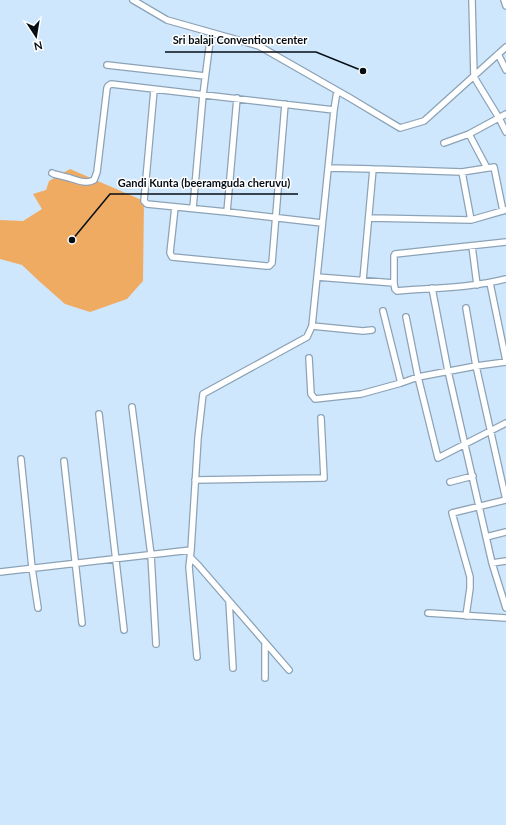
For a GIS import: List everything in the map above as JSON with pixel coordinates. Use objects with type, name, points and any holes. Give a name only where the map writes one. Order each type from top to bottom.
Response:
[{"type":"street","points":[[133,0],[166,20],[259,46],[400,128],[424,121],[506,47]]},
{"type":"street","points":[[472,0],[474,77],[506,132]]},
{"type":"street","points":[[504,0],[506,6]]},
{"type":"street","points":[[193,208],[203,95],[211,33]]},
{"type":"street","points":[[498,54],[506,70]]},
{"type":"street","points":[[107,65],[205,76]]},
{"type":"street","points":[[52,173],[80,181],[89,182],[94,180],[97,172],[107,88],[111,84],[334,110]]},
{"type":"street","points":[[154,90],[144,201],[147,204],[322,223]]},
{"type":"street","points":[[197,657],[189,567],[192,550],[198,438],[203,394],[307,337],[312,326],[337,91]]},
{"type":"street","points":[[227,212],[237,98]]},
{"type":"street","points":[[175,207],[170,253],[172,256],[266,266],[272,264],[285,104]]},
{"type":"street","points":[[444,143],[469,134],[506,114]]},
{"type":"street","points":[[469,134],[487,168]]},
{"type":"street","points":[[328,168],[373,168],[462,172],[494,167],[504,210],[471,220],[369,218]]},
{"type":"street","points":[[363,280],[373,168]]},
{"type":"street","points":[[462,172],[471,220]]},
{"type":"street","points":[[506,242],[394,254],[394,283],[397,291],[476,285],[506,279]]},
{"type":"street","points":[[472,246],[476,285]]},
{"type":"street","points":[[317,277],[394,283]]},
{"type":"street","points":[[309,358],[311,394],[315,399],[361,394],[418,377],[506,362],[490,283]]},
{"type":"street","points":[[432,288],[448,371],[466,444],[492,564],[504,593],[506,608]]},
{"type":"street","points":[[466,308],[476,366],[506,500],[452,513],[470,578],[466,616]]},
{"type":"street","points":[[383,311],[401,383]]},
{"type":"street","points":[[406,317],[418,377],[438,458],[506,423]]},
{"type":"street","points":[[312,326],[363,331],[372,330]]},
{"type":"street","points":[[132,407],[151,555],[156,644]]},
{"type":"street","points":[[99,414],[124,630]]},
{"type":"street","points":[[196,480],[324,478],[321,418]]},
{"type":"street","points":[[21,459],[32,568],[38,608]]},
{"type":"street","points":[[64,461],[82,623]]},
{"type":"street","points":[[450,482],[473,476]]},
{"type":"street","points":[[486,537],[506,532]]},
{"type":"street","points":[[0,572],[192,550]]},
{"type":"street","points":[[190,558],[198,565],[289,670]]},
{"type":"street","points":[[492,564],[506,561]]},
{"type":"street","points":[[229,601],[233,668]]},
{"type":"street","points":[[428,613],[506,618]]},
{"type":"street","points":[[265,678],[266,644]]},
{"type":"shaded area","points":[[70,169],[144,201],[143,281],[127,299],[90,312],[65,304],[22,265],[0,259],[0,220],[23,221],[42,209],[33,194],[46,190],[49,181]]},
{"type":"place","name":"Sri balaji Convention center","points":[[363,71]]},
{"type":"place","name":"Gandi Kunta (beeramguda cheruvu)","points":[[72,240]]}]
